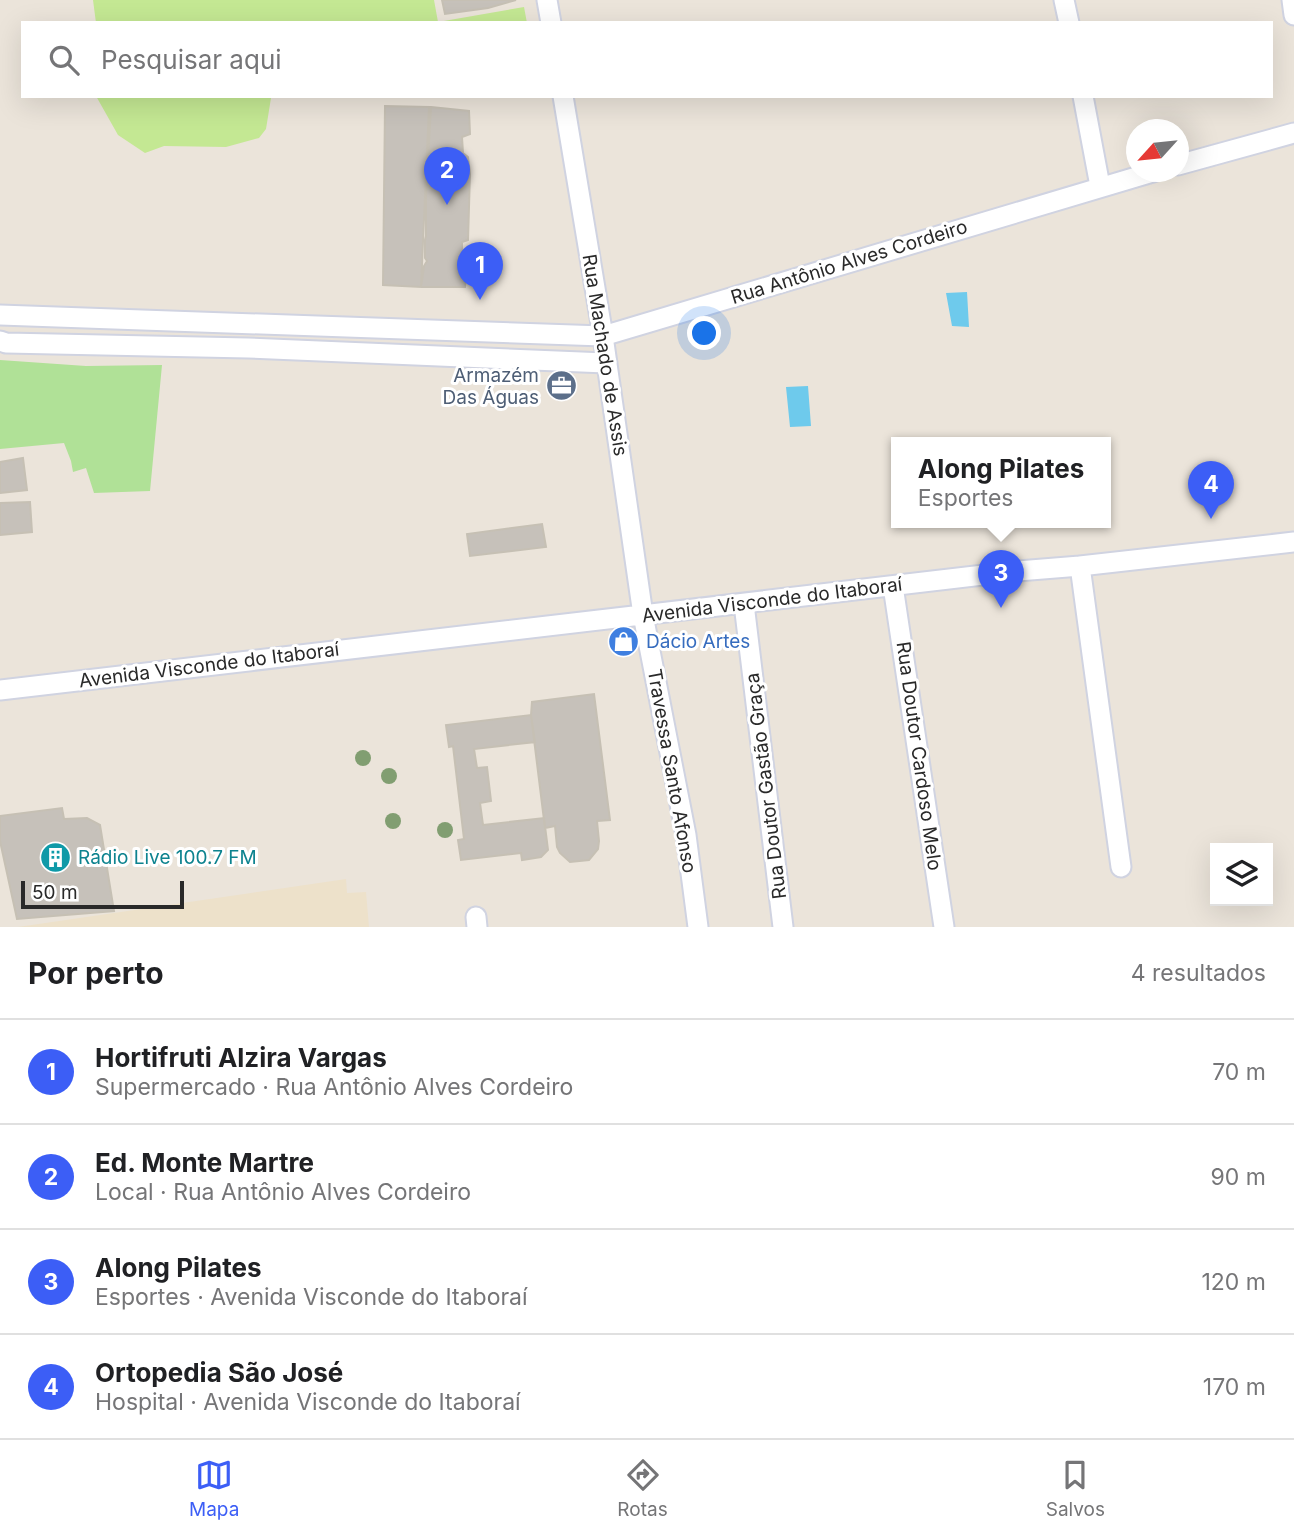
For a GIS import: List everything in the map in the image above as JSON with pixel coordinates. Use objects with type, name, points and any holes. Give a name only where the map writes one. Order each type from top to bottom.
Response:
[{"type":"street","points":[[547,0],[551,21]]},
{"type":"street","points":[[1064,0],[1069,21]]},
{"type":"street","points":[[1292,0],[1294,15]]},
{"type":"street","name":"Rua Machado de Assis","points":[[563,98],[603,336],[643,615]]},
{"type":"street","points":[[1083,98],[1100,186]]},
{"type":"street","points":[[1189,161],[1294,133]]},
{"type":"street","name":"Rua Antônio Alves Cordeiro","points":[[0,315],[603,336],[1126,179]]},
{"type":"street","points":[[248,348],[249,323]]},
{"type":"street","points":[[0,341],[607,363]]},
{"type":"street","name":"Avenida Visconde do Itaboraí","points":[[0,690],[1018,570],[1080,566],[1294,542]]},
{"type":"street","points":[[1080,566],[1121,867]]},
{"type":"street","name":"Rua Doutor Cardoso Melo","points":[[894,586],[944,927]]},
{"type":"street","name":"Rua Doutor Gastão Graça","points":[[744,604],[783,927]]},
{"type":"street","name":"Travessa Santo Afonso","points":[[643,615],[686,835],[698,927]]},
{"type":"shaded area","points":[[346,879],[347,893],[366,892],[369,927],[18,927]]},
{"type":"green space","points":[[93,0],[434,0],[438,21],[96,21]]},
{"type":"green space","points":[[524,7],[527,21],[444,21]]},
{"type":"green space","points":[[97,98],[271,98],[266,129],[259,138],[226,147],[164,146],[145,153],[118,135]]},
{"type":"green space","points":[[0,360],[86,366],[162,365],[150,491],[94,493],[86,468],[73,472],[64,443],[0,449]]},
{"type":"water","points":[[967,292],[969,327],[952,326],[946,293]]},
{"type":"water","points":[[808,386],[811,426],[790,427],[786,387]]},
{"type":"building","points":[[442,0],[516,0],[488,8],[445,14]]},
{"type":"building","points":[[385,106],[429,107],[421,287],[383,285]]},
{"type":"building","points":[[431,107],[469,111],[470,134],[462,137],[463,153],[468,157],[470,174],[468,240],[462,242],[462,259],[467,264],[465,287],[421,287],[427,261],[426,196]]},
{"type":"building","points":[[23,458],[27,490],[0,493],[0,462]]},
{"type":"building","points":[[30,502],[32,532],[0,535],[0,503]]},
{"type":"building","points":[[542,524],[546,547],[470,556],[467,534]]},
{"type":"building","points":[[594,694],[610,820],[597,821],[598,849],[589,860],[570,862],[557,847],[555,826],[545,828],[531,715],[532,702]]},
{"type":"building","points":[[531,715],[535,742],[474,749],[477,768],[487,767],[491,801],[480,803],[483,825],[544,818],[548,850],[541,857],[522,860],[521,853],[461,860],[458,840],[464,839],[453,746],[449,747],[446,725]]},
{"type":"building","name":"Rádio Live 100.7 FM","points":[[62,808],[64,819],[87,818],[100,825],[114,911],[17,919],[0,841],[0,816]]},
{"type":"place","name":"Ed. Monte Martre","points":[[447,205]]},
{"type":"place","name":"Hortifruti Alzira Vargas","points":[[480,300]]},
{"type":"place","name":"Armazém Das Águas","points":[[562,386]]},
{"type":"place","name":"Ortopedia São José","points":[[1211,519]]},
{"type":"place","name":"Along Pilates","points":[[1001,608]]},
{"type":"place","name":"Dácio Artes","points":[[623,641]]},
{"type":"place","name":"Rádio Live 100.7 FM","points":[[55,857]]}]
